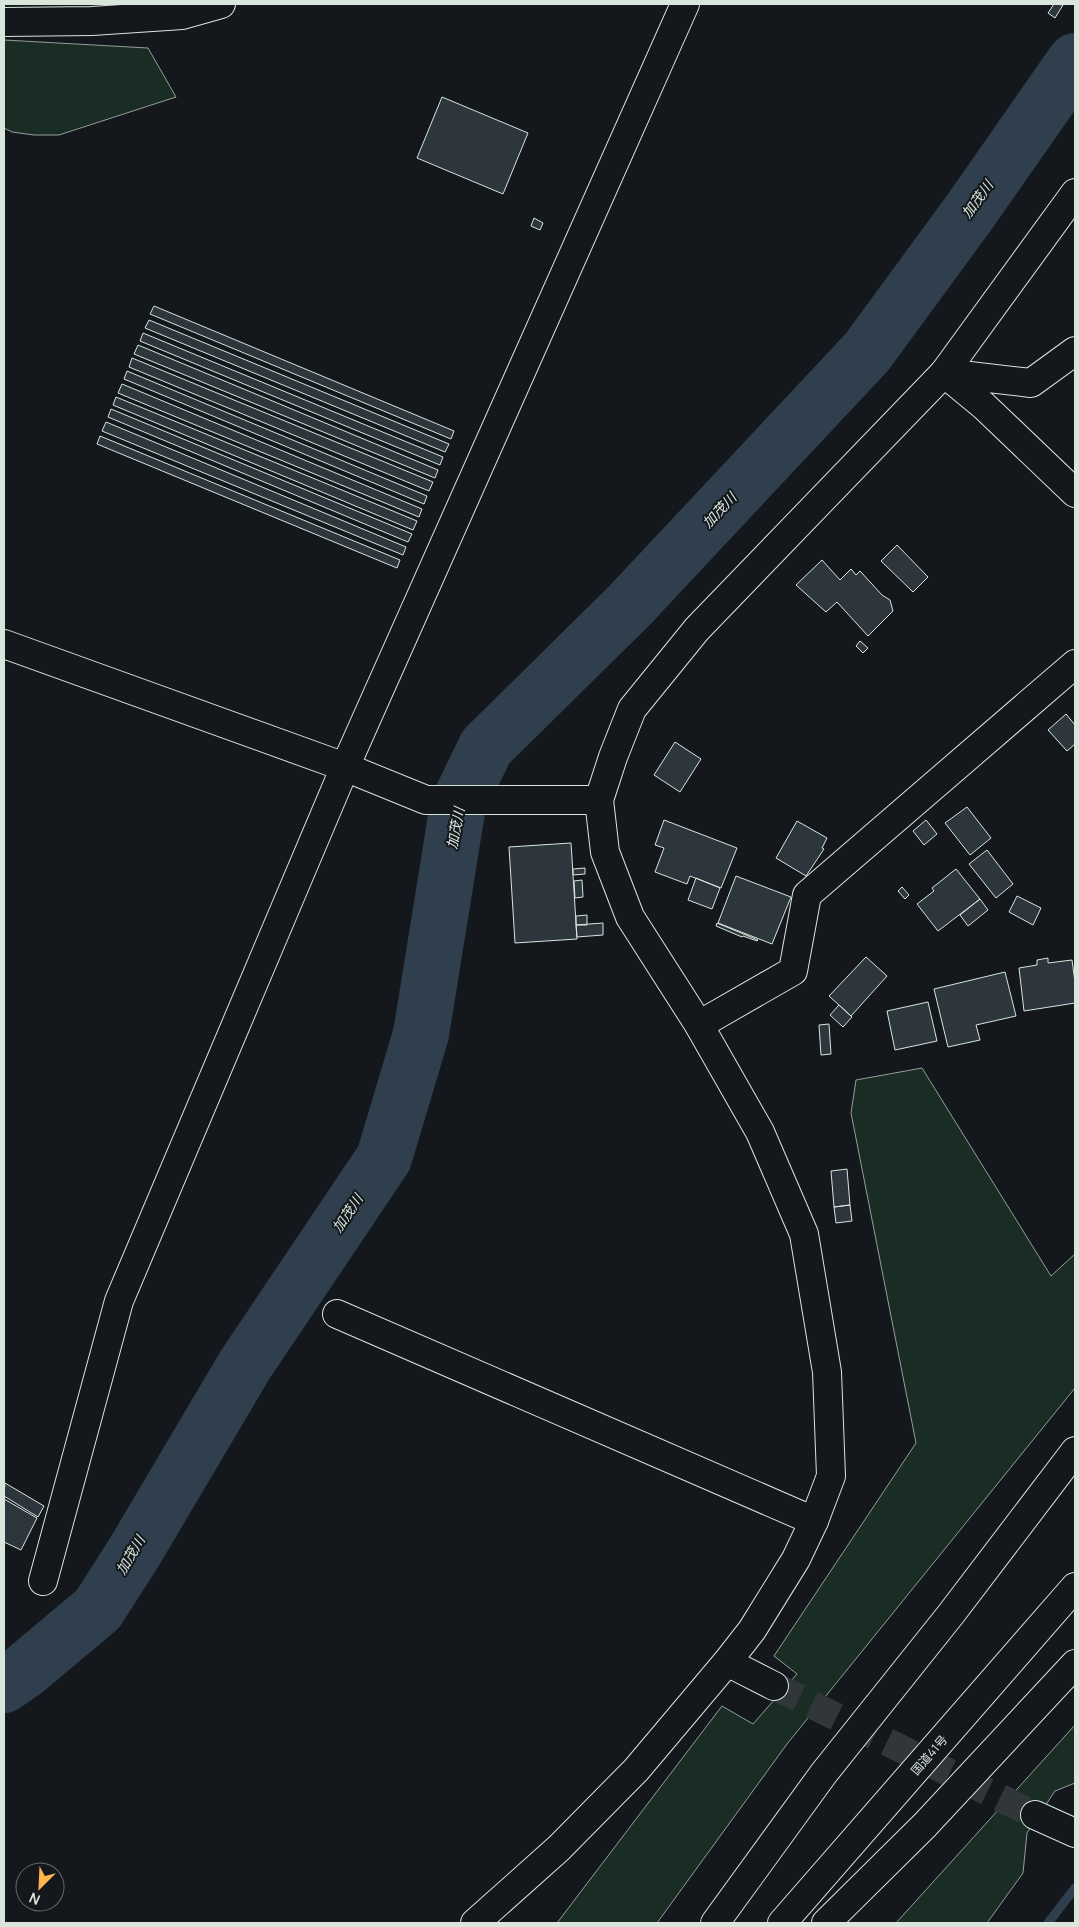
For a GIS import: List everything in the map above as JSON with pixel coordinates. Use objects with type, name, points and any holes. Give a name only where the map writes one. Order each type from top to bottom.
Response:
[{"type":"main road","points":[[4,22],[92,21],[182,15],[220,4]]},
{"type":"main road","points":[[43,1580],[119,1301],[345,767],[685,4]]},
{"type":"main road","points":[[475,1923],[559,1848],[636,1770],[727,1662],[757,1622],[796,1559],[814,1521],[831,1476],[827,1372],[804,1234],[760,1132],[699,1025],[630,918],[605,852],[599,800],[613,757],[632,710],[697,629],[944,372],[1075,193]]},
{"type":"main road","points":[[944,372],[1031,383],[1075,351]]},
{"type":"main road","points":[[944,372],[984,406],[1075,494]]},
{"type":"main road","points":[[4,644],[345,767],[426,800],[599,800]]},
{"type":"main road","points":[[699,1025],[793,971],[807,895],[1075,664]]},
{"type":"main road","points":[[337,1314],[814,1521]]},
{"type":"main road","points":[[715,1923],[824,1773],[998,1554],[1075,1451]]},
{"type":"main road","name":"国道41号","points":[[782,1923],[1075,1586]]},
{"type":"main road","name":"国道41号","points":[[800,1923],[964,1743],[1075,1611]]},
{"type":"main road","points":[[727,1662],[774,1686]]},
{"type":"main road","points":[[826,1923],[925,1825],[1075,1664]]},
{"type":"main road","points":[[1035,1815],[1075,1833]]},
{"type":"green space","points":[[4,40],[148,48],[176,97],[59,135],[34,135],[12,132],[4,128]]},
{"type":"green space","points":[[922,1068],[1051,1276],[1075,1254],[1075,1388],[787,1744],[657,1923],[557,1923],[722,1706],[753,1724],[797,1674],[774,1656],[916,1443],[851,1113],[856,1080]]},
{"type":"green space","points":[[1075,1725],[1075,1783],[1055,1791],[1027,1833],[1023,1873],[987,1923],[896,1923]]},
{"type":"building","points":[[1054,4],[1063,5],[1055,18],[1048,13]]},
{"type":"building","points":[[442,97],[528,133],[503,194],[417,158]]},
{"type":"building","points":[[534,218],[543,223],[540,230],[531,226]]},
{"type":"building","points":[[154,306],[454,431],[451,439],[150,314]]},
{"type":"building","points":[[149,320],[449,444],[445,452],[145,328]]},
{"type":"building","points":[[143,333],[443,457],[440,465],[140,341]]},
{"type":"building","points":[[138,345],[438,470],[435,478],[134,354]]},
{"type":"building","points":[[132,358],[433,482],[429,491],[129,367]]},
{"type":"building","points":[[127,371],[427,496],[424,504],[124,379]]},
{"type":"building","points":[[122,384],[422,509],[419,517],[118,393]]},
{"type":"building","points":[[116,397],[417,521],[413,530],[113,405]]},
{"type":"building","points":[[111,409],[412,534],[408,542],[108,417]]},
{"type":"building","points":[[106,422],[406,547],[403,555],[102,431]]},
{"type":"building","points":[[100,436],[400,560],[397,568],[97,444]]},
{"type":"building","points":[[897,545],[928,577],[913,592],[881,561]]},
{"type":"building","points":[[822,560],[840,580],[851,569],[856,575],[860,571],[882,595],[890,600],[893,611],[868,636],[837,602],[826,612],[796,585]]},
{"type":"building","points":[[860,641],[868,648],[863,653],[856,646]]},
{"type":"building","points":[[1066,714],[1075,725],[1075,744],[1067,751],[1048,730]]},
{"type":"building","points":[[675,742],[701,759],[680,792],[654,775]]},
{"type":"building","points":[[967,807],[991,838],[970,855],[945,823]]},
{"type":"building","points":[[664,820],[737,848],[721,888],[690,876],[687,884],[655,872],[664,848],[655,845]]},
{"type":"building","points":[[926,820],[937,834],[924,845],[913,831]]},
{"type":"building","points":[[797,821],[827,838],[822,848],[824,849],[806,876],[776,858]]},
{"type":"building","points":[[571,843],[577,939],[515,943],[509,847]]},
{"type":"building","points":[[987,850],[1013,884],[996,898],[969,864]]},
{"type":"building","points":[[585,868],[585,874],[573,875],[573,869]]},
{"type":"building","points":[[956,869],[980,899],[938,931],[917,904],[934,891],[932,888]]},
{"type":"building","points":[[736,876],[791,897],[772,944],[718,923]]},
{"type":"building","points":[[696,878],[720,888],[712,909],[688,900]]},
{"type":"building","points":[[582,880],[583,897],[575,898],[574,881]]},
{"type":"building","points":[[902,887],[909,895],[905,899],[898,891]]},
{"type":"building","points":[[1017,896],[1041,908],[1033,925],[1009,912]]},
{"type":"building","points":[[980,899],[988,910],[968,926],[960,915]]},
{"type":"building","points":[[587,915],[587,925],[576,925],[576,916]]},
{"type":"building","points":[[603,923],[603,935],[577,937],[576,925]]},
{"type":"building","points":[[717,923],[758,940],[742,937],[716,926]]},
{"type":"building","points":[[866,957],[887,976],[851,1016],[829,996]]},
{"type":"building","points":[[1048,958],[1048,963],[1072,960],[1075,1003],[1024,1011],[1019,968],[1037,965],[1037,960]]},
{"type":"building","points":[[1005,972],[1016,1016],[976,1025],[980,1040],[948,1047],[934,989]]},
{"type":"building","points":[[928,1002],[937,1041],[895,1050],[887,1011]]},
{"type":"building","points":[[839,1005],[852,1017],[843,1027],[830,1015]]},
{"type":"building","points":[[829,1024],[831,1054],[821,1055],[819,1025]]},
{"type":"building","points":[[847,1169],[850,1205],[834,1207],[831,1171]]},
{"type":"building","points":[[850,1205],[852,1221],[836,1223],[834,1207]]},
{"type":"building","points":[[5,1483],[44,1506],[38,1517],[4,1496]]},
{"type":"building","points":[[4,1499],[37,1518],[21,1550],[4,1542]]},
{"type":"waterway","name":"加茂川","points":[[4,1685],[23,1672],[98,1609],[135,1551],[245,1365],[384,1158],[421,1034],[458,805],[486,747],[629,606],[867,352],[971,210],[1075,61]]},
{"type":"waterway","points":[[1048,1923],[1075,1888]]},
{"type":"tunnel","points":[[774,1686],[1035,1815]]}]
